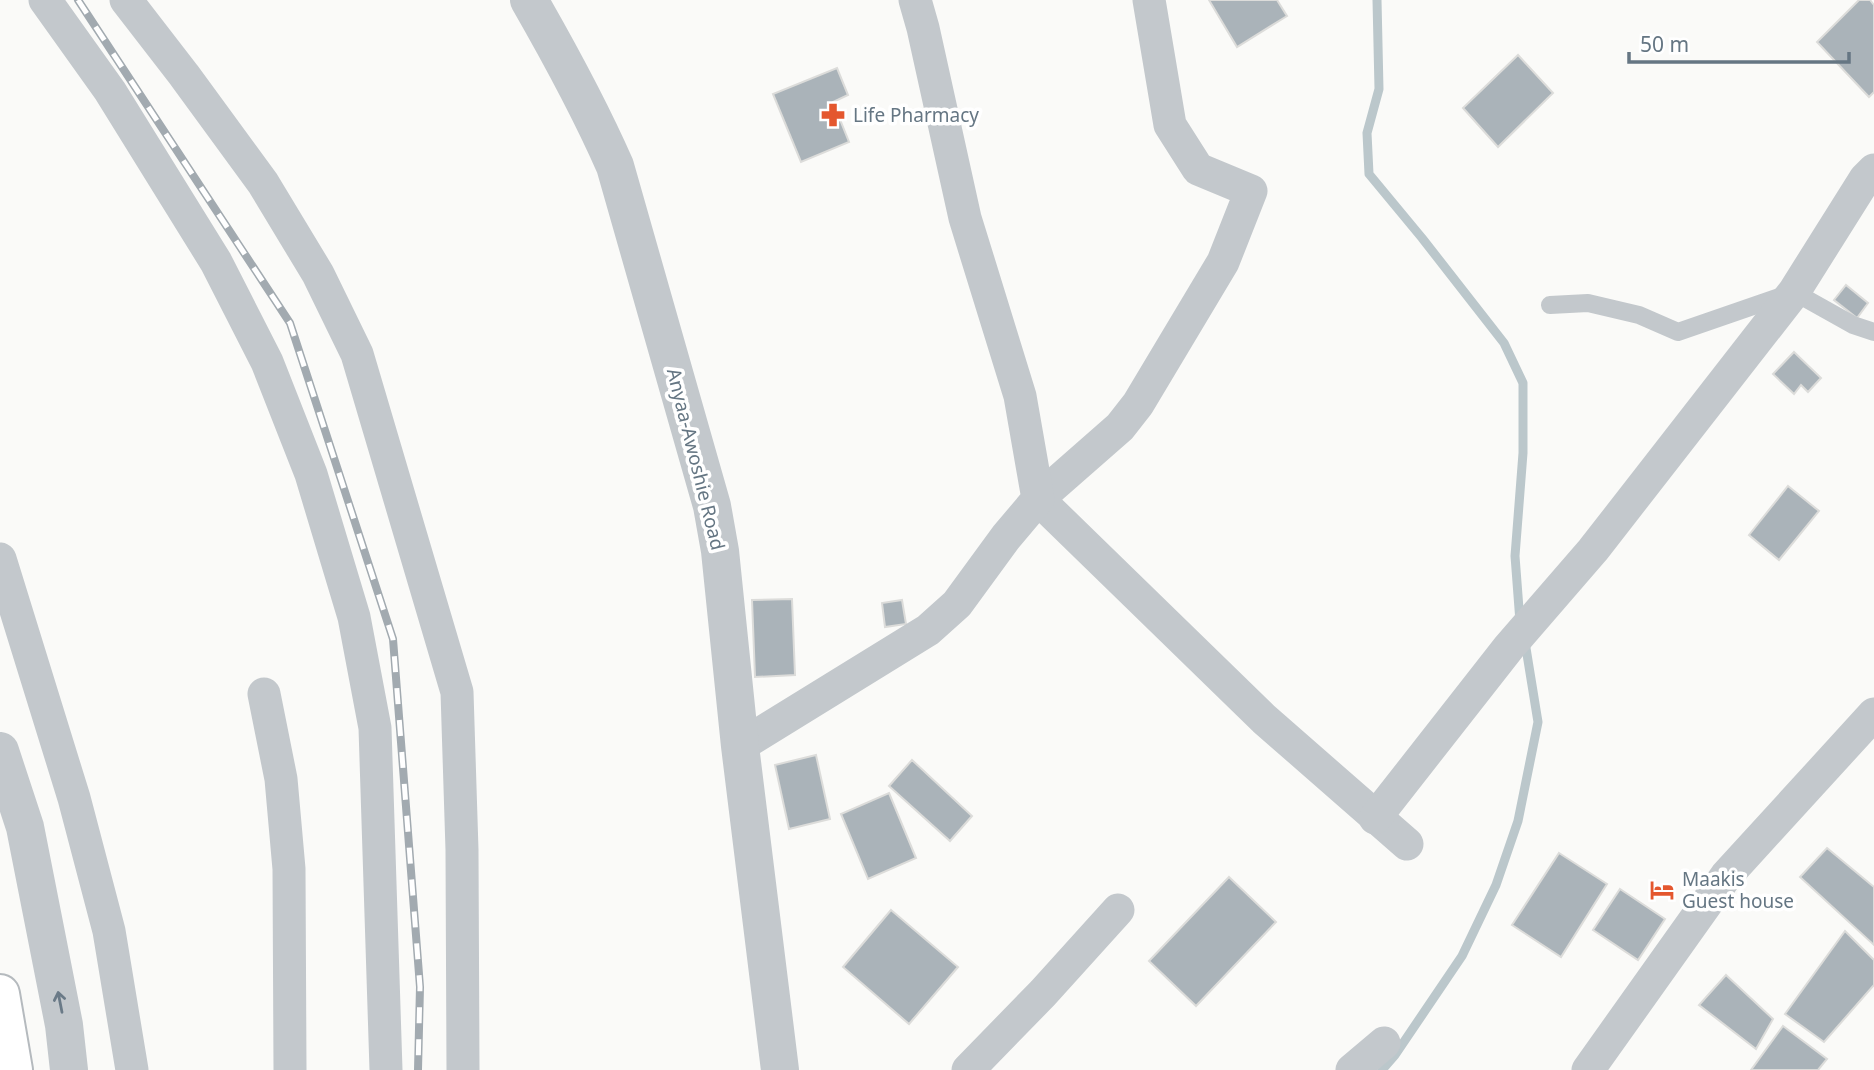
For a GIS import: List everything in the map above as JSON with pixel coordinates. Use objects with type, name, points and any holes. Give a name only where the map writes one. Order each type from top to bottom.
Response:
[{"type":"main road","points":[[0,994],[13,1070]]},
{"type":"street","points":[[46,0],[110,90],[216,262],[267,362],[311,474],[354,617],[375,728],[386,1070]]},
{"type":"street","points":[[125,0],[263,183],[318,274],[357,354],[457,692],[462,850],[463,1070]]},
{"type":"street","name":"Anyaa-Awoshie Road","points":[[529,0],[564,60],[615,166],[712,506],[720,551],[740,746],[780,1070]]},
{"type":"street","points":[[915,0],[965,218],[1020,396],[1038,499],[1264,719],[1407,844]]},
{"type":"street","points":[[740,746],[928,630],[957,604],[1006,537],[1038,499],[1120,427],[1138,404],[1223,262],[1251,191],[1198,169],[1170,125],[1149,0]]},
{"type":"street","points":[[1375,818],[1509,647],[1593,550],[1794,292],[1865,179],[1874,170]]},
{"type":"street","points":[[0,559],[74,798],[109,931],[132,1070]]},
{"type":"street","points":[[264,694],[281,779],[289,869],[290,1070]]},
{"type":"street","points":[[1588,1070],[1726,876],[1874,714]]},
{"type":"street","points":[[0,751],[25,827],[64,1025],[69,1070]]},
{"type":"street","points":[[968,1070],[1118,910]]},
{"type":"street","points":[[1352,1070],[1384,1043]]},
{"type":"lane","points":[[1550,304],[1588,303],[1639,315],[1678,332],[1794,292],[1853,326],[1874,332]]},
{"type":"building","points":[[1209,0],[1277,0],[1287,16],[1237,47]]},
{"type":"building","points":[[1859,0],[1870,0],[1874,5],[1874,92],[1869,97],[1817,42]]},
{"type":"building","points":[[1518,55],[1553,93],[1498,147],[1463,108]]},
{"type":"building","points":[[837,68],[848,95],[833,102],[849,142],[801,162],[773,94]]},
{"type":"building","points":[[1846,285],[1868,303],[1857,318],[1834,300]]},
{"type":"building","points":[[1794,352],[1821,378],[1808,392],[1801,385],[1794,394],[1773,374]]},
{"type":"building","points":[[1788,486],[1819,511],[1779,560],[1749,535]]},
{"type":"building","points":[[792,599],[795,675],[755,677],[752,600]]},
{"type":"building","points":[[902,600],[906,624],[885,627],[882,603]]},
{"type":"building","points":[[816,755],[830,819],[789,829],[775,765]]},
{"type":"building","points":[[912,760],[972,816],[950,841],[889,786]]},
{"type":"building","points":[[889,793],[916,858],[868,879],[841,814]]},
{"type":"building","points":[[1827,848],[1874,887],[1874,945],[1800,877]]},
{"type":"building","points":[[1559,853],[1607,884],[1561,957],[1512,925]]},
{"type":"building","points":[[1229,877],[1276,922],[1196,1006],[1149,961]]},
{"type":"building","points":[[1620,889],[1665,919],[1638,960],[1593,930]]},
{"type":"building","points":[[891,910],[958,967],[909,1024],[843,967]]},
{"type":"building","points":[[1845,931],[1874,960],[1874,985],[1824,1042],[1785,1014]]},
{"type":"building","points":[[1726,975],[1773,1019],[1756,1049],[1699,1005]]},
{"type":"building","points":[[1783,1026],[1827,1059],[1818,1070],[1751,1070]]},
{"type":"waterway","points":[[1377,0],[1379,89],[1367,133],[1369,174],[1504,343],[1523,383],[1523,453],[1515,556],[1520,622]]},
{"type":"waterway","points":[[1382,1070],[1462,956],[1496,885],[1518,821],[1538,722],[1525,642]]},
{"type":"railway","points":[[78,0],[290,323],[393,639],[420,987],[418,1070]]},
{"type":"place","name":"Life Pharmacy","points":[[833,115]]},
{"type":"place","name":"Maakis Guest house","points":[[1662,890]]}]
